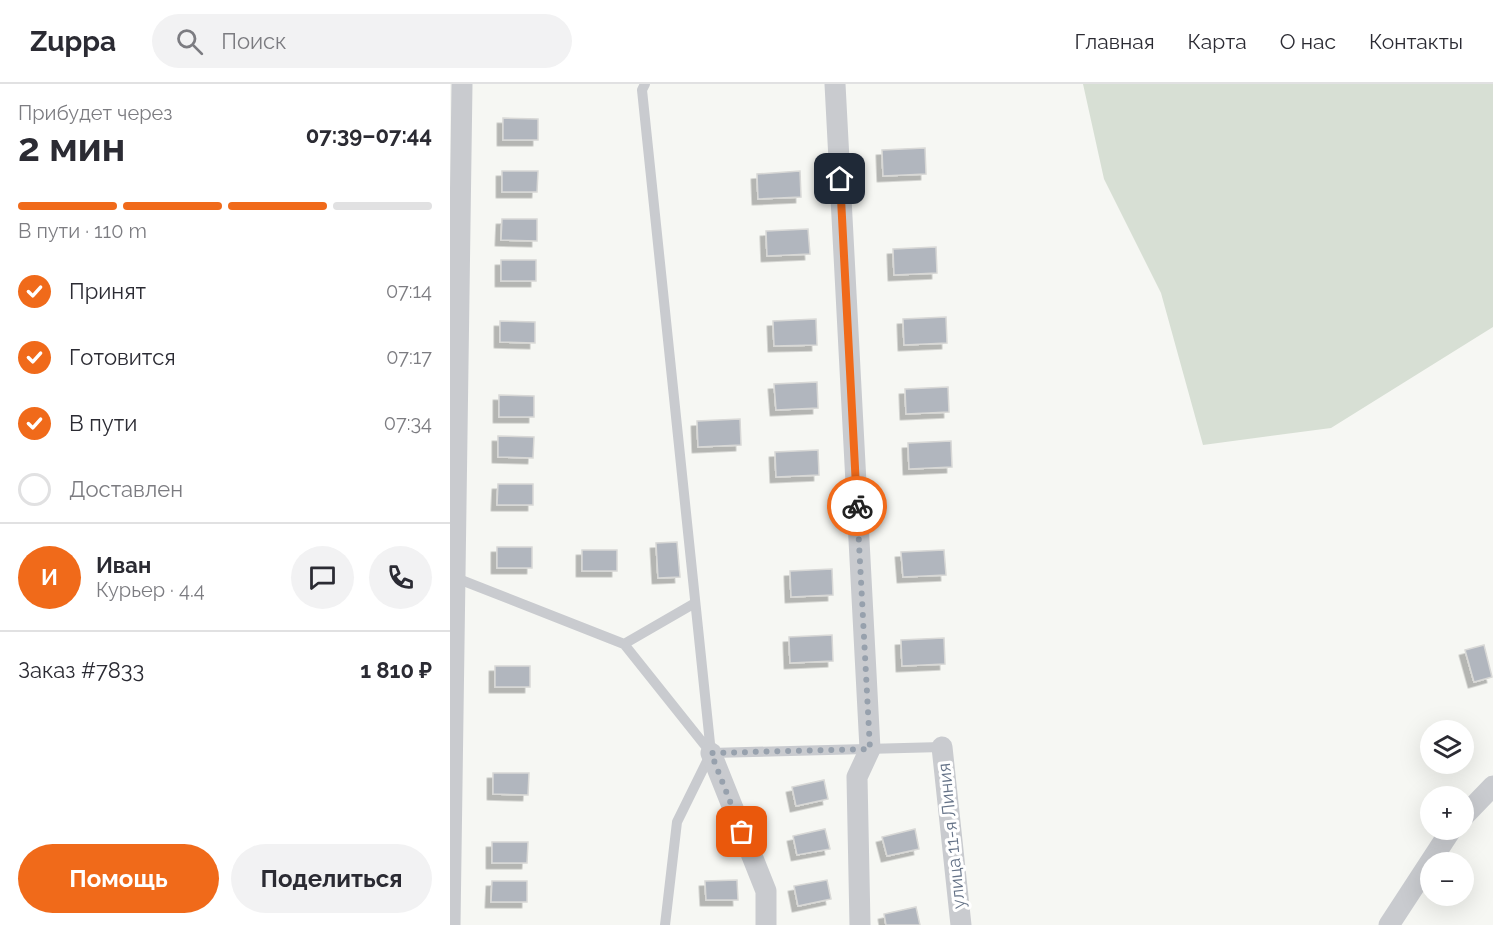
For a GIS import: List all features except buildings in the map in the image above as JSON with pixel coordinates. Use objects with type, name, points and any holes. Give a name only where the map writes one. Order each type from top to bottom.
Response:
[{"type":"street","points":[[450,925],[453,579],[462,84]]},
{"type":"street","points":[[835,84],[870,749],[857,777],[860,925]]},
{"type":"street","name":"улица 11-я Линия","points":[[942,747],[961,925]]},
{"type":"street","points":[[711,753],[766,891],[766,925]]},
{"type":"street","points":[[1474,806],[1493,786]]},
{"type":"street","points":[[1389,925],[1444,840]]},
{"type":"lane","points":[[645,84],[642,90],[711,753],[678,822],[665,925]]},
{"type":"lane","points":[[453,579],[624,644],[711,753]]},
{"type":"lane","points":[[624,644],[695,603]]},
{"type":"lane","points":[[711,753],[942,747]]},
{"type":"shaded area","points":[[1083,84],[1493,84],[1493,327],[1331,428],[1203,445],[1161,293],[1104,179]]},
{"type":"way so far","points":[[742,832],[711,753],[870,749],[857,506]]},
{"type":"route","points":[[840,179],[857,506]]}]
